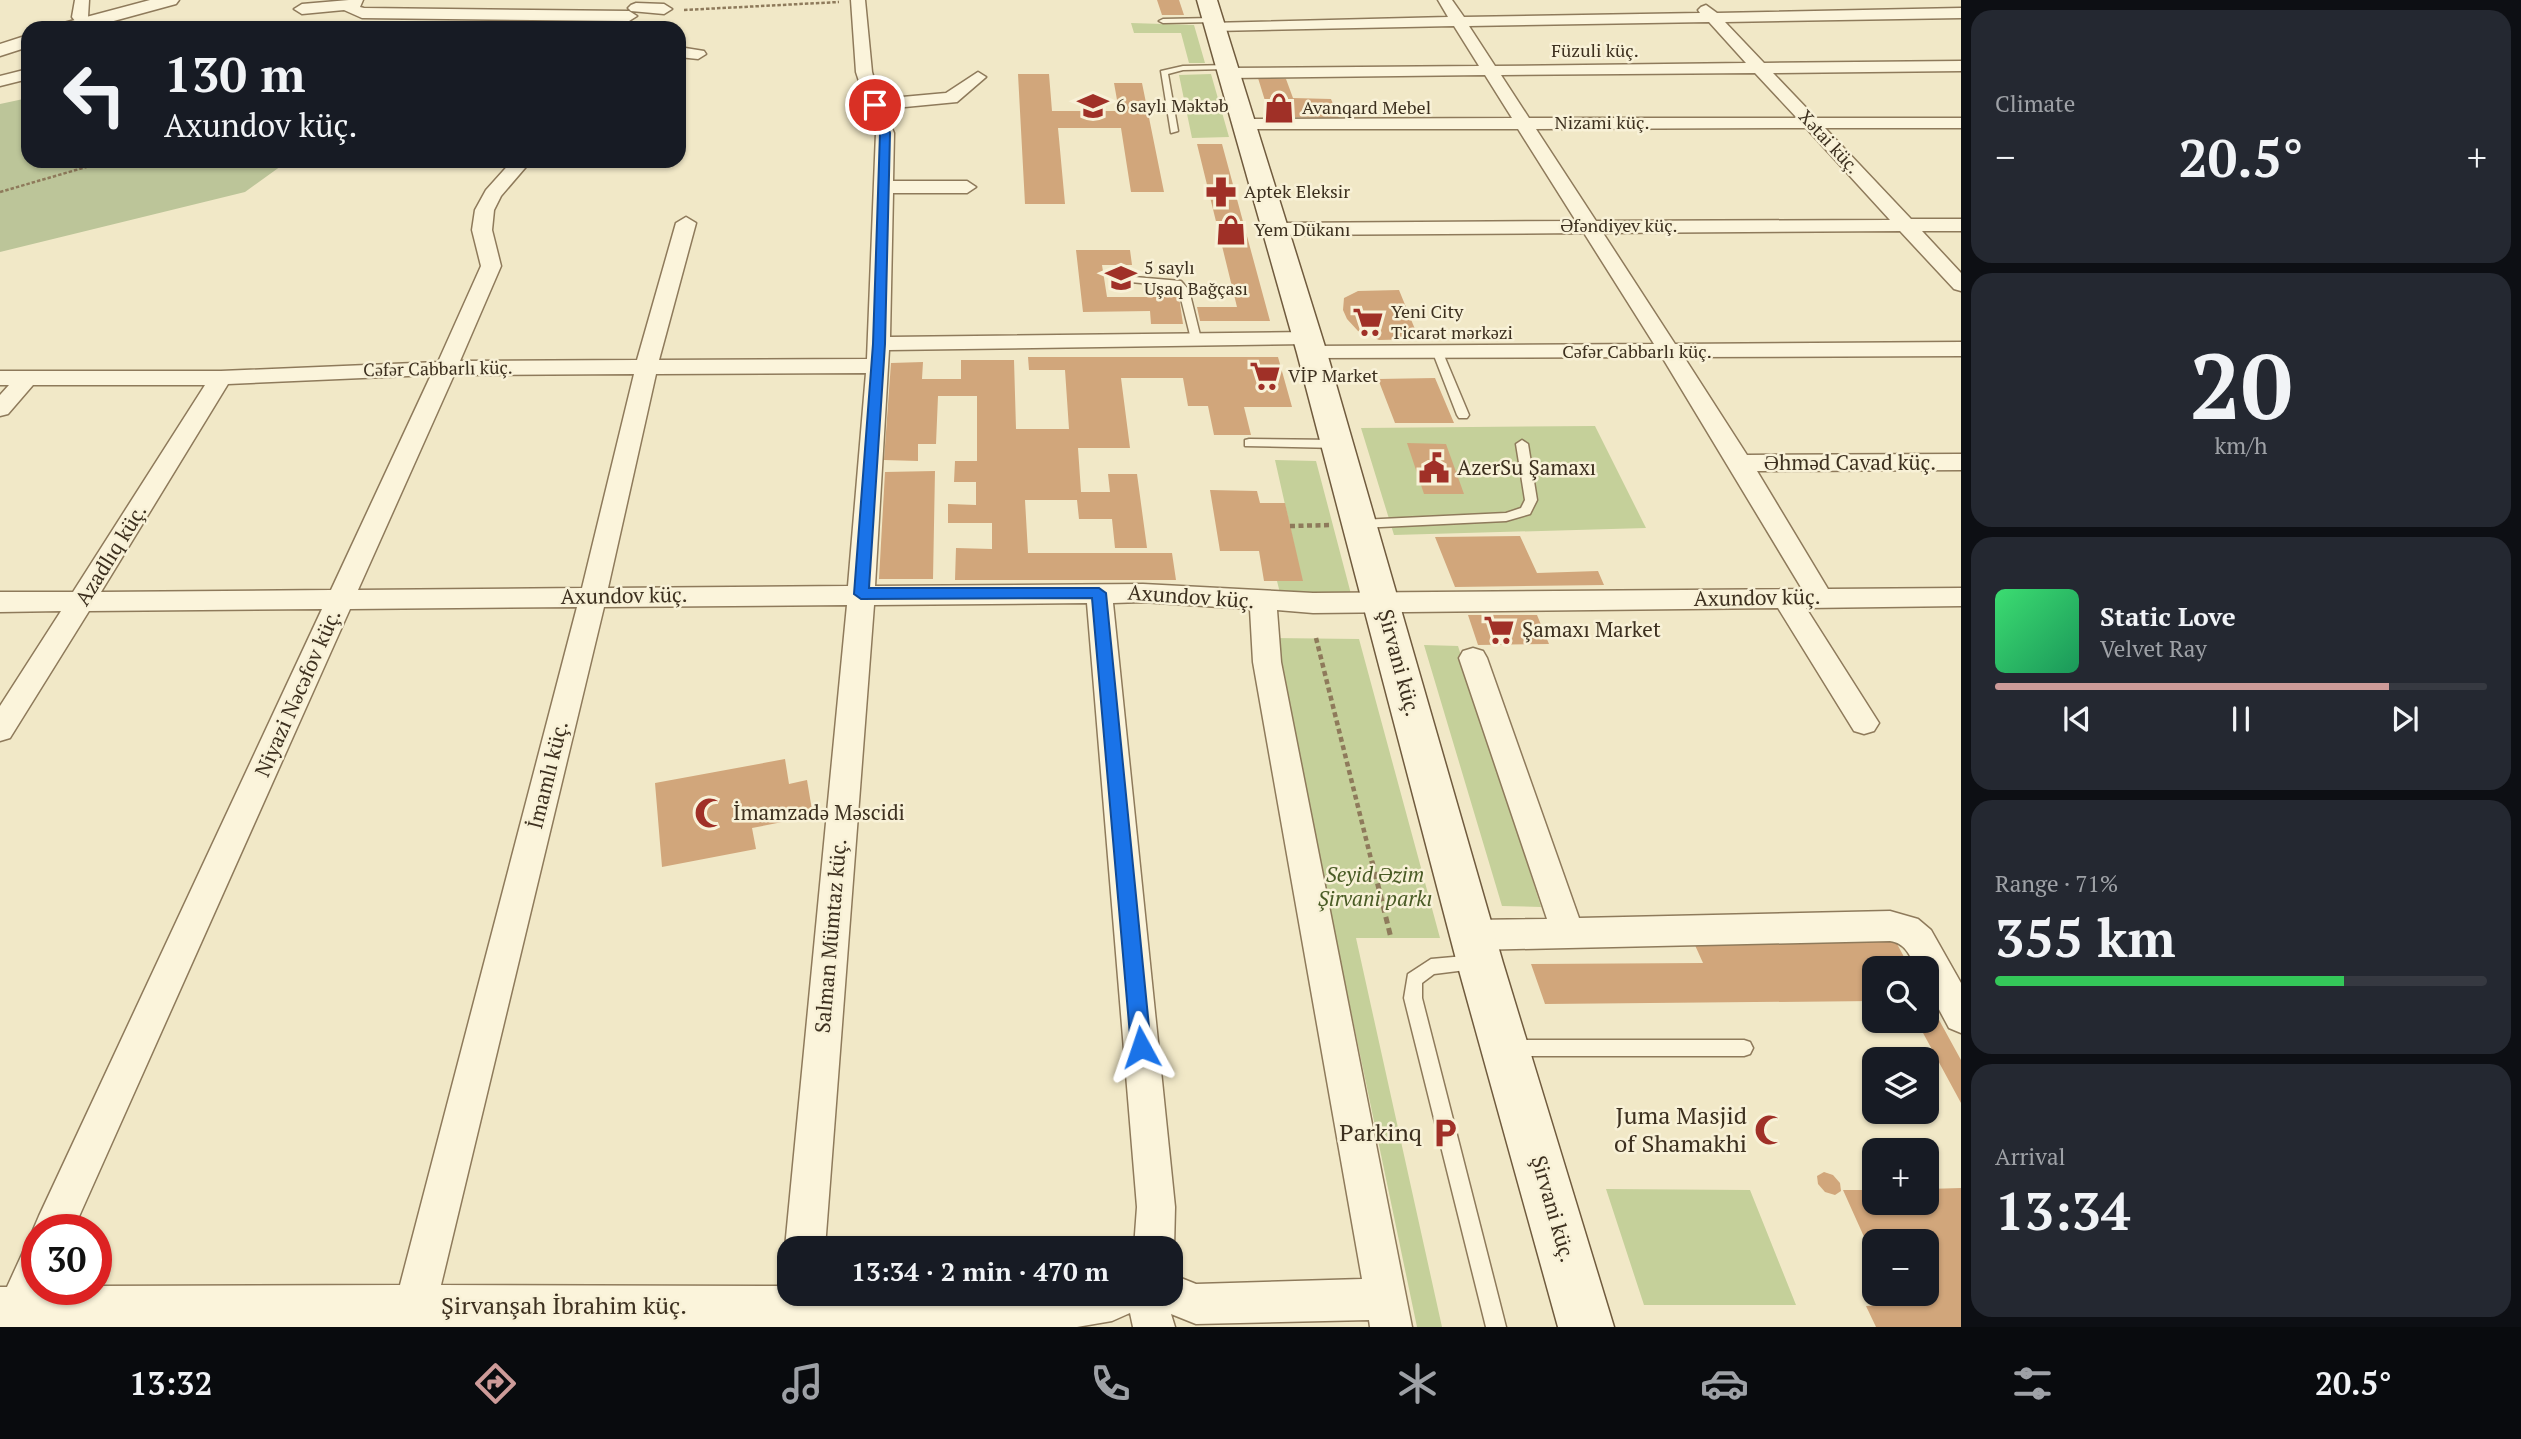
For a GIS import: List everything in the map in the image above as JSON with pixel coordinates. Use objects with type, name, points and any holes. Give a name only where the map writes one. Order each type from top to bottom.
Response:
[{"type":"main road","name":"Şirvani küç.","points":[[1211,15],[1310,345],[1477,949],[1586,1327]]},
{"type":"street","points":[[78,21],[82,0]]},
{"type":"street","points":[[91,21],[170,0]]},
{"type":"street","points":[[1444,0],[1740,463],[1820,597]]},
{"type":"street","name":"Xətai küç.","points":[[1696,0],[1961,285]]},
{"type":"street","name":"Salman Mümtaz küç.","points":[[805,1236],[861,594],[878,355],[885,133],[864,72],[858,1]]},
{"type":"street","points":[[302,9],[357,6],[664,9]]},
{"type":"street","points":[[357,6],[361,16],[375,21]]},
{"type":"street","points":[[1211,15],[1459,22],[1961,13]]},
{"type":"street","points":[[0,50],[21,43]]},
{"type":"street","points":[[686,53],[698,54]]},
{"type":"street","name":"Füzuli küç.","points":[[1227,70],[1490,71],[1961,66]]},
{"type":"street","points":[[0,81],[21,76]]},
{"type":"street","points":[[875,105],[951,98],[978,77]]},
{"type":"street","name":"Nizami küç.","points":[[1244,124],[1961,123]]},
{"type":"street","name":"Niyazi Nəcəfov küç.","points":[[60,1214],[491,269],[492,258],[483,235],[482,221],[488,202],[499,184],[515,168]]},
{"type":"street","points":[[883,187],[967,187]]},
{"type":"street","name":"İmamlı küç.","points":[[412,1316],[593,596],[647,365],[686,223]]},
{"type":"street","name":"Əfəndiyev küç.","points":[[1276,229],[1961,225]]},
{"type":"street","name":"Cəfər Cabbarlı küç.","points":[[0,378],[220,378],[445,368],[647,365],[1196,339],[1438,353],[1961,349]]},
{"type":"street","points":[[0,409],[28,377]]},
{"type":"street","name":"Azadlıq küç.","points":[[0,730],[220,378]]},
{"type":"street","name":"Əhməd Cavad küç.","points":[[1740,463],[1961,462]]},
{"type":"street","points":[[1099,593],[1156,1208],[1155,1236]]},
{"type":"street","name":"Axundov küç.","points":[[0,601],[1099,593],[1172,594],[1263,602],[1383,603],[1961,597]]},
{"type":"street","points":[[1785,597],[1864,723]]},
{"type":"street","points":[[1183,1299],[1196,1304],[1389,1313],[1266,662],[1263,602]]},
{"type":"street","points":[[1473,658],[1568,933]]},
{"type":"street","points":[[1477,949],[1568,933],[1891,926],[1906,929],[1919,940],[1961,1017]]},
{"type":"street","points":[[9,1314],[21,1293]]},
{"type":"street","name":"Şirvanşah İbrahim küç.","points":[[9,1314],[412,1316],[1081,1306]]},
{"type":"street","points":[[1148,1306],[1154,1327]]},
{"type":"lane","points":[[1163,21],[1211,15]]},
{"type":"lane","points":[[1174,131],[1164,74],[1183,68],[1227,70]]},
{"type":"lane","points":[[1123,279],[1177,283],[1184,290],[1196,339]]},
{"type":"lane","points":[[1438,353],[1463,415]]},
{"type":"lane","points":[[1249,443],[1338,444]]},
{"type":"lane","points":[[1360,524],[1506,517],[1526,511],[1531,500],[1521,444]]},
{"type":"lane","points":[[1477,949],[1431,967],[1413,979],[1413,998],[1496,1327]]},
{"type":"lane","points":[[1507,1048],[1744,1048]]},
{"type":"path","points":[[664,9],[858,1]]},
{"type":"path","points":[[0,192],[83,168]]},
{"type":"path","points":[[1290,526],[1360,524]]},
{"type":"path","points":[[1316,638],[1391,938]]},
{"type":"green space","points":[[1131,23],[1194,25],[1205,63],[1189,63],[1181,33],[1134,33]]},
{"type":"green space","points":[[1211,74],[1229,137],[1192,138],[1179,75]]},
{"type":"green space","points":[[21,100],[21,168],[278,168],[245,192],[0,252],[0,104]]},
{"type":"green space","points":[[1595,426],[1646,528],[1394,535],[1361,428]]},
{"type":"green space","points":[[1275,460],[1316,461],[1351,594],[1280,593],[1277,581],[1302,580]]},
{"type":"green space","name":"Seyid Əzim Şirvani parkı","points":[[1273,638],[1359,639],[1440,938],[1356,938],[1442,1327],[1417,1327]]},
{"type":"green space","points":[[1424,645],[1458,646],[1541,907],[1502,906]]},
{"type":"green space","points":[[1606,1189],[1750,1190],[1796,1305],[1644,1305]]},
{"type":"building","points":[[1157,0],[1179,0],[1184,15],[1162,15]]},
{"type":"building","points":[[1018,74],[1049,74],[1052,111],[1119,111],[1114,83],[1142,83],[1164,192],[1131,192],[1121,128],[1058,128],[1065,204],[1025,204]]},
{"type":"building","points":[[1258,78],[1286,79],[1293,98],[1331,99],[1339,118],[1270,117]]},
{"type":"building","points":[[1197,144],[1222,144],[1270,321],[1200,321],[1197,307],[1237,307]]},
{"type":"building","points":[[1076,250],[1130,250],[1132,265],[1102,265],[1107,297],[1179,297],[1183,324],[1151,324],[1150,311],[1083,312]]},
{"type":"building","points":[[1399,290],[1419,339],[1379,340],[1358,331],[1347,319],[1343,310],[1344,298],[1358,291]]},
{"type":"building","points":[[1028,357],[1278,357],[1292,407],[1244,407],[1251,435],[1214,435],[1208,406],[1188,406],[1183,378],[1121,378],[1130,448],[1078,448],[1081,492],[1110,492],[1108,474],[1137,474],[1147,548],[1115,548],[1112,519],[1079,519],[1077,500],[1025,500],[1028,553],[1172,553],[1176,580],[955,580],[956,548],[992,549],[992,523],[948,523],[948,504],[976,505],[976,482],[954,482],[955,461],[977,461],[977,396],[938,396],[936,444],[918,444],[918,461],[884,460],[891,363],[923,362],[922,379],[961,379],[961,360],[1014,360],[1016,429],[1069,429],[1065,370],[1029,370]]},
{"type":"building","points":[[1435,378],[1454,423],[1395,423],[1378,379]]},
{"type":"building","points":[[1407,443],[1446,444],[1464,494],[1424,494]]},
{"type":"building","points":[[935,471],[933,579],[879,579],[885,472]]},
{"type":"building","points":[[1210,490],[1257,491],[1260,503],[1285,503],[1303,581],[1264,581],[1259,551],[1220,551]]},
{"type":"building","points":[[1520,536],[1537,573],[1598,571],[1604,585],[1455,587],[1435,537]]},
{"type":"building","points":[[1468,615],[1537,615],[1549,644],[1478,645]]},
{"type":"building","points":[[785,759],[789,784],[807,780],[813,816],[752,828],[756,849],[662,867],[655,783]]},
{"type":"building","points":[[1896,942],[1904,956],[1862,956],[1862,1001],[1545,1004],[1531,964],[1703,963],[1694,943]]},
{"type":"building","points":[[1939,1020],[1961,1060],[1961,1103],[1939,1062],[1939,1047],[1931,1047],[1923,1033],[1939,1033]]},
{"type":"building","points":[[1824,1172],[1833,1175],[1840,1183],[1841,1191],[1835,1195],[1825,1192],[1818,1184],[1817,1176]]},
{"type":"building","points":[[1961,1188],[1961,1327],[1876,1327],[1866,1306],[1939,1306],[1939,1229],[1862,1229],[1862,1232],[1843,1190],[1862,1190],[1862,1215],[1939,1215],[1939,1189]]},
{"type":"place","name":"6 saylı Məktəb","points":[[1093,106]]},
{"type":"place","name":"Avanqard Mebel","points":[[1279,108]]},
{"type":"place","name":"Aptek Eleksir","points":[[1221,192]]},
{"type":"place","name":"Yem Dükanı","points":[[1231,230]]},
{"type":"place","name":"5 saylı Uşaq Bağçası","points":[[1121,278]]},
{"type":"place","name":"Yeni City Ticarət mərkəzi","points":[[1368,322]]},
{"type":"place","name":"VİP Market","points":[[1265,376]]},
{"type":"place","name":"AzerSu Şamaxı","points":[[1434,468]]},
{"type":"place","name":"Şamaxı Market","points":[[1499,630]]},
{"type":"place","name":"İmamzadə Məscidi","points":[[710,813]]},
{"type":"place","name":"Juma Masjid of Shamakhi","points":[[1770,1130]]},
{"type":"place","name":"Parkinq","points":[[1445,1133]]},
{"type":"route","points":[[875,105],[885,133],[879,344],[861,594],[1099,593],[1141,1047]]}]
